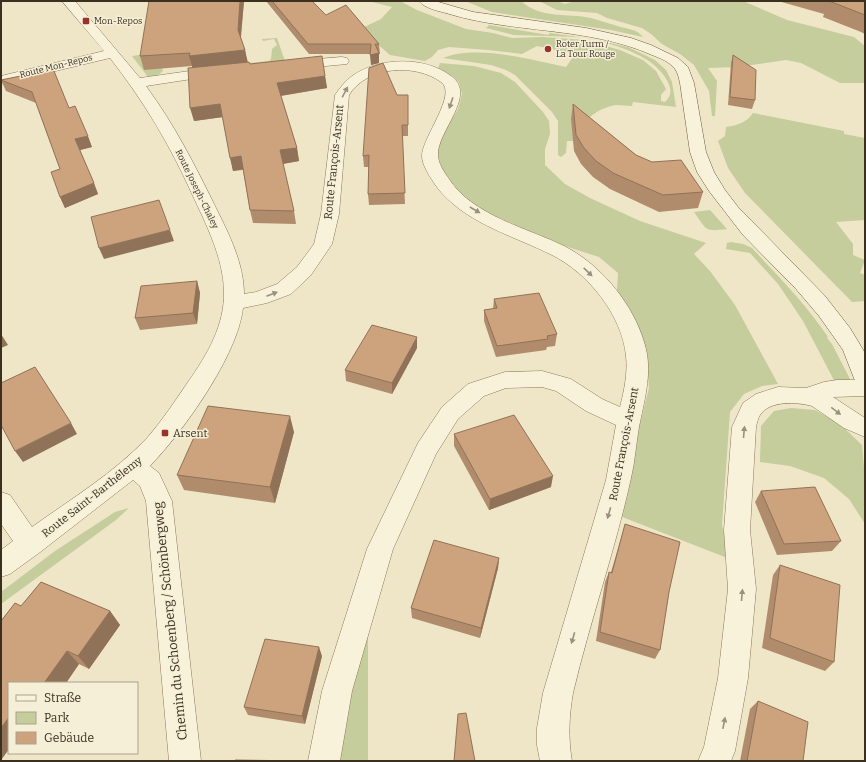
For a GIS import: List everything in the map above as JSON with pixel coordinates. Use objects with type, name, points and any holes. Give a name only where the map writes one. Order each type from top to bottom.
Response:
[{"type":"street","name":"Route Joseph-Chaley","points":[[68,1],[112,52],[136,83],[168,130],[193,178],[221,240],[232,272],[234,302],[230,324],[224,342],[207,372],[188,400]]},
{"type":"street","points":[[425,1],[451,11],[482,18],[605,36],[635,44],[667,56],[681,67],[687,79],[698,153],[708,175],[721,197],[818,302],[851,345],[865,380]]},
{"type":"street","name":"Route Mon-Repos","points":[[1,80],[112,52]]},
{"type":"street","points":[[281,66],[342,60]]},
{"type":"street","name":"Route François-Arsent","points":[[234,302],[260,298],[284,289],[304,271],[323,244],[330,214],[342,95],[350,82],[365,74],[383,68],[404,66],[431,71],[443,76],[452,84],[454,90],[451,104],[434,138],[430,157],[438,175],[448,191],[471,209],[562,252],[585,268],[607,290],[623,317],[636,349],[636,384],[617,486],[556,697],[552,748],[556,761]]},
{"type":"street","points":[[136,83],[228,70]]},
{"type":"street","points":[[324,761],[336,691],[380,549],[426,450],[450,413],[476,390],[505,380],[542,379],[563,385],[594,405],[629,421]]},
{"type":"street","points":[[807,396],[824,390],[837,388],[865,388]]},
{"type":"street","points":[[714,761],[719,751],[733,678],[742,589],[737,530],[744,427],[751,409],[764,400],[778,395],[807,396],[820,399],[845,418],[865,428]]},
{"type":"street","name":"Route Saint-Barthélemy","points":[[1,566],[133,466],[165,433],[188,400]]},
{"type":"street","name":"Chemin du Schoenberg / Schönbergweg","points":[[133,466],[150,480],[159,501],[185,761]]},
{"type":"street","points":[[1,503],[30,545]]},
{"type":"green space","points":[[368,1],[400,1],[417,10],[466,29],[493,33],[512,38],[543,37],[584,40],[620,50],[643,60],[656,71],[666,89],[661,95],[661,101],[665,102],[670,94],[670,86],[661,71],[645,58],[597,40],[628,47],[655,60],[666,70],[672,82],[676,107],[633,102],[632,106],[616,105],[602,109],[584,122],[573,141],[567,141],[566,153],[561,157],[558,155],[558,121],[552,112],[515,75],[491,65],[443,58],[456,54],[487,53],[521,57],[566,67],[575,54],[537,46],[522,54],[449,47],[438,50],[432,57],[425,61],[390,55],[360,29],[381,19],[392,7]]},
{"type":"green space","points":[[465,1],[521,1],[537,11],[591,18],[633,30],[643,37],[611,30],[492,12]]},
{"type":"green space","points":[[539,1],[557,1],[565,4],[575,1],[743,1],[787,20],[854,37],[865,46],[865,83],[840,83],[801,63],[786,60],[737,67],[708,68],[717,81],[715,116],[712,116],[709,91],[694,65],[680,54],[662,44],[642,28],[607,18],[597,13],[557,10]]},
{"type":"green space","points":[[489,25],[548,35],[550,33],[579,37],[514,35],[486,28]]},
{"type":"green space","points":[[277,38],[285,61],[241,66],[240,64],[269,61],[271,59],[272,49],[277,45],[274,39],[263,41],[262,39]]},
{"type":"green space","points":[[188,48],[162,69],[163,71],[157,76],[148,77],[132,56]]},
{"type":"green space","points":[[440,63],[474,66],[501,73],[515,82],[543,112],[549,121],[550,134],[545,149],[545,165],[565,184],[590,198],[640,221],[706,243],[694,254],[710,271],[735,305],[778,384],[762,386],[744,394],[730,412],[722,525],[730,559],[617,515],[649,388],[646,349],[633,316],[617,290],[618,273],[599,257],[552,242],[477,207],[457,189],[442,170],[438,156],[441,137],[458,109],[462,94],[459,83],[453,77],[438,69]]},
{"type":"green space","points":[[753,113],[844,131],[844,134],[865,138],[865,220],[836,222],[853,244],[853,255],[865,260],[860,273],[865,275],[865,301],[852,302],[745,193],[728,168],[718,141],[725,136],[726,127],[741,123],[748,119]]},
{"type":"green space","points":[[710,210],[727,229],[710,230],[701,223],[694,212]]},
{"type":"green space","points":[[731,242],[743,244],[752,248],[801,302],[828,337],[827,338],[832,344],[851,381],[837,386],[803,321],[778,284],[750,253],[726,249],[727,243]]},
{"type":"green space","points":[[791,408],[815,410],[840,424],[862,445],[865,479],[865,524],[849,499],[824,478],[790,466],[760,462],[761,426],[774,411]]},
{"type":"green space","points":[[129,508],[116,520],[1,604],[1,592],[55,551],[115,512]]},
{"type":"green space","points":[[368,634],[368,761],[338,761],[345,709]]},
{"type":"building","points":[[149,1],[240,1],[238,30],[245,50],[189,56],[190,53],[140,56]]},
{"type":"building","points":[[272,1],[312,1],[326,15],[346,5],[379,44],[375,44],[379,53],[370,55],[371,44],[308,44]]},
{"type":"building","points":[[829,1],[865,1],[865,15]]},
{"type":"building","points":[[733,55],[756,70],[755,100],[730,97]]},
{"type":"building","points":[[322,56],[325,76],[277,83],[297,148],[280,150],[294,211],[250,210],[241,156],[230,158],[220,104],[190,108],[188,68],[249,62],[250,64]]},
{"type":"building","points":[[383,63],[397,95],[408,95],[408,125],[402,125],[405,193],[368,194],[369,155],[363,156],[369,68]]},
{"type":"building","points":[[45,71],[54,71],[69,108],[75,106],[88,136],[75,139],[94,183],[60,197],[51,172],[60,169],[32,92],[1,80]]},
{"type":"building","points":[[573,104],[636,155],[652,162],[681,160],[703,192],[663,195],[613,173],[596,161],[584,148],[576,135]]},
{"type":"building","points":[[159,200],[170,230],[99,248],[91,217]]},
{"type":"building","points":[[197,281],[193,313],[135,318],[141,286]]},
{"type":"building","points":[[539,293],[557,334],[547,336],[548,339],[497,346],[484,310],[497,308],[494,299]]},
{"type":"building","points":[[372,325],[417,337],[392,383],[345,370]]},
{"type":"building","points":[[35,367],[71,423],[15,451],[1,425],[1,383]]},
{"type":"building","points":[[208,406],[290,416],[270,487],[177,475]]},
{"type":"building","points":[[514,415],[553,476],[490,499],[454,434]]},
{"type":"building","points":[[815,487],[841,541],[784,544],[761,491]]},
{"type":"building","points":[[625,524],[680,542],[669,592],[660,650],[600,632],[609,572],[612,573]]},
{"type":"building","points":[[434,540],[499,558],[481,628],[411,608]]},
{"type":"building","points":[[780,565],[840,585],[834,662],[770,638]]},
{"type":"building","points":[[41,582],[110,611],[78,656],[67,651],[45,682],[8,682],[8,718],[1,728],[1,621],[15,603],[21,606]]},
{"type":"building","points":[[265,639],[319,647],[302,716],[244,707]]},
{"type":"building","points":[[758,701],[808,722],[803,761],[747,761]]},
{"type":"building","points":[[466,713],[475,761],[454,761],[458,714]]},
{"type":"building","points":[[235,760],[301,761],[235,761]]},
{"type":"place","name":"Mon-Repos","points":[[86,21]]},
{"type":"place","name":"Roter Turm / La Tour Rouge","points":[[548,49]]},
{"type":"place","name":"Arsent","points":[[165,433]]}]
